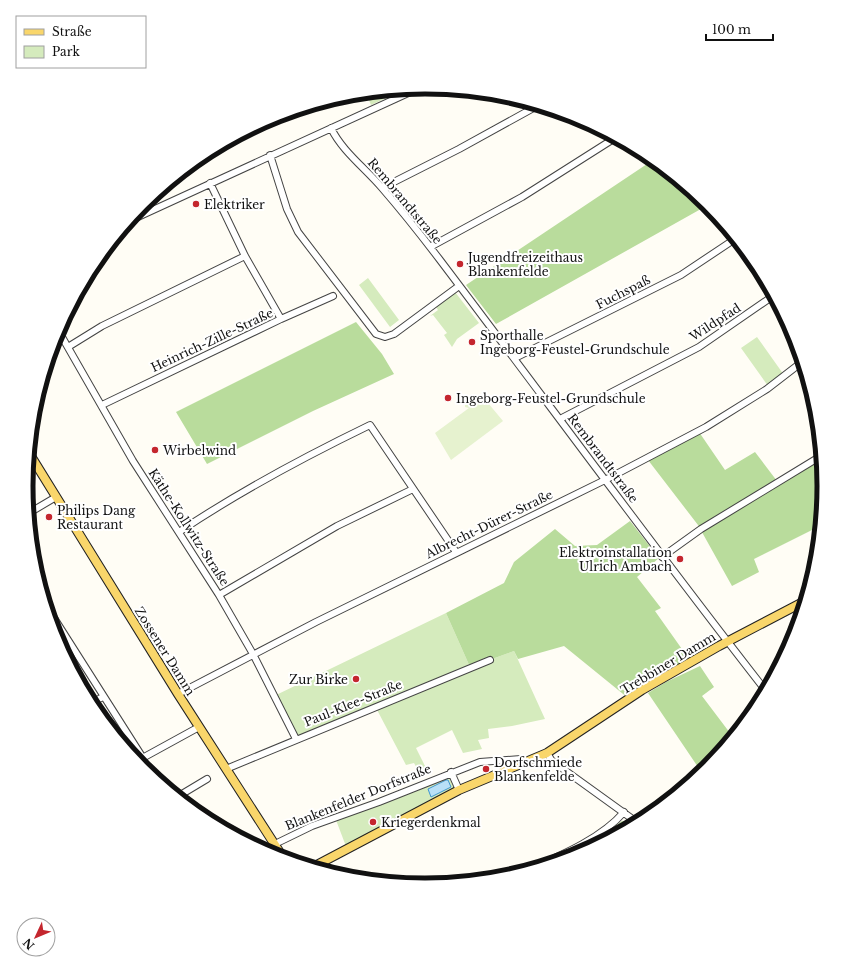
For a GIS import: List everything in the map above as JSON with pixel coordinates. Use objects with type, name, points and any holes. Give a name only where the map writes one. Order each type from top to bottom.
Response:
[{"type":"main road","name":"Zossener Damm","points":[[34,461],[178,694],[279,850]]},
{"type":"main road","name":"Trebbiner Damm","points":[[547,754],[642,690],[727,642],[799,604]]},
{"type":"main road","name":"Blankenfelder Dorfstraße","points":[[319,864],[459,790],[547,754]]},
{"type":"street","points":[[142,215],[270,155],[405,95]]},
{"type":"street","points":[[382,188],[459,149],[531,109]]},
{"type":"street","name":"Rembrandtstraße","points":[[331,128],[337,139],[382,188],[430,247],[515,358],[662,557],[762,686]]},
{"type":"street","points":[[430,247],[522,197],[610,141]]},
{"type":"street","points":[[270,155],[287,209],[298,232],[376,334],[384,337],[394,334],[459,286]]},
{"type":"street","points":[[210,183],[245,256],[281,319]]},
{"type":"street","name":"Fuchspaß","points":[[515,358],[680,275],[731,242]]},
{"type":"street","points":[[68,347],[102,326],[245,256]]},
{"type":"street","name":"Heinrich-Zille-Straße","points":[[102,405],[281,319],[333,296]]},
{"type":"street","name":"Wildpfad","points":[[560,419],[699,347],[769,299]]},
{"type":"street","name":"Käthe-Kollwitz-Straße","points":[[62,338],[133,460],[219,595],[253,654],[296,739]]},
{"type":"street","name":"Albrecht-Dürer-Straße","points":[[178,694],[253,654],[456,552],[605,480],[722,418],[767,389],[798,365]]},
{"type":"street","points":[[179,532],[251,486],[304,457],[370,425],[456,552]]},
{"type":"street","points":[[662,557],[700,530],[816,459]]},
{"type":"street","points":[[219,595],[337,526],[412,489]]},
{"type":"street","points":[[34,510],[56,497]]},
{"type":"street","points":[[59,628],[143,758],[199,727]]},
{"type":"street","name":"Paul-Klee-Straße","points":[[226,769],[490,660]]},
{"type":"street","points":[[97,700],[103,697]]},
{"type":"street","points":[[547,754],[552,761],[633,819]]},
{"type":"street","name":"Blankenfelder Dorfstraße","points":[[275,844],[312,826],[379,802],[451,772],[480,762],[521,759],[525,762]]},
{"type":"street","name":"Blankenfelder Dorfstraße","points":[[451,772],[459,790]]},
{"type":"street","points":[[182,794],[207,779]]},
{"type":"street","points":[[553,857],[587,840],[615,821],[624,812]]},
{"type":"green space","points":[[391,96],[371,105],[368,99]]},
{"type":"green space","points":[[647,164],[664,176],[702,209],[496,324],[466,285]]},
{"type":"green space","points":[[368,278],[399,320],[390,327],[359,285]]},
{"type":"green space","points":[[455,292],[479,323],[457,339],[452,347],[444,335],[447,333],[433,315],[430,316],[438,310],[436,307]]},
{"type":"green space","points":[[356,322],[382,354],[394,374],[313,411],[207,464],[176,412]]},
{"type":"green space","points":[[757,337],[784,375],[768,386],[741,348]]},
{"type":"green space","points":[[483,397],[503,421],[451,460],[435,433],[469,408],[465,407],[465,403],[470,401],[472,405]]},
{"type":"green space","points":[[699,432],[725,470],[755,452],[777,481],[816,458],[817,486],[815,529],[754,559],[759,572],[732,586],[698,525],[648,460]]},
{"type":"green space","points":[[630,521],[659,558],[637,577],[661,608],[655,611],[689,659],[628,698],[564,646],[518,659],[514,651],[470,667],[446,613],[504,583],[514,562],[555,529],[575,546],[597,545]]},
{"type":"green space","points":[[446,613],[470,667],[514,651],[545,719],[488,729],[489,738],[478,740],[482,749],[463,753],[452,730],[416,748],[429,774],[422,777],[414,763],[406,765],[375,706],[296,739],[274,696]]},
{"type":"green space","points":[[700,666],[714,687],[702,696],[730,733],[698,767],[648,693],[666,682]]},
{"type":"green space","points":[[451,772],[459,790],[347,849],[336,820]]},
{"type":"green space","points":[[622,821],[628,822],[596,839]]},
{"type":"water","points":[[448,780],[451,787],[431,797],[428,789]]},
{"type":"place","name":"Elektriker","points":[[196,204]]},
{"type":"place","name":"Jugendfreizeithaus Blankenfelde","points":[[460,264]]},
{"type":"place","name":"Sporthalle Ingeborg-Feustel-Grundschule","points":[[472,342]]},
{"type":"place","name":"Ingeborg-Feustel-Grundschule","points":[[448,398]]},
{"type":"place","name":"Wirbelwind","points":[[155,450]]},
{"type":"place","name":"Philips Dang Restaurant","points":[[49,517]]},
{"type":"place","name":"Elektroinstallation Ulrich Ambach","points":[[680,559]]},
{"type":"place","name":"Zur Birke","points":[[356,679]]},
{"type":"place","name":"Dorfschmiede Blankenfelde","points":[[486,769]]},
{"type":"place","name":"Kriegerdenkmal","points":[[373,822]]}]
